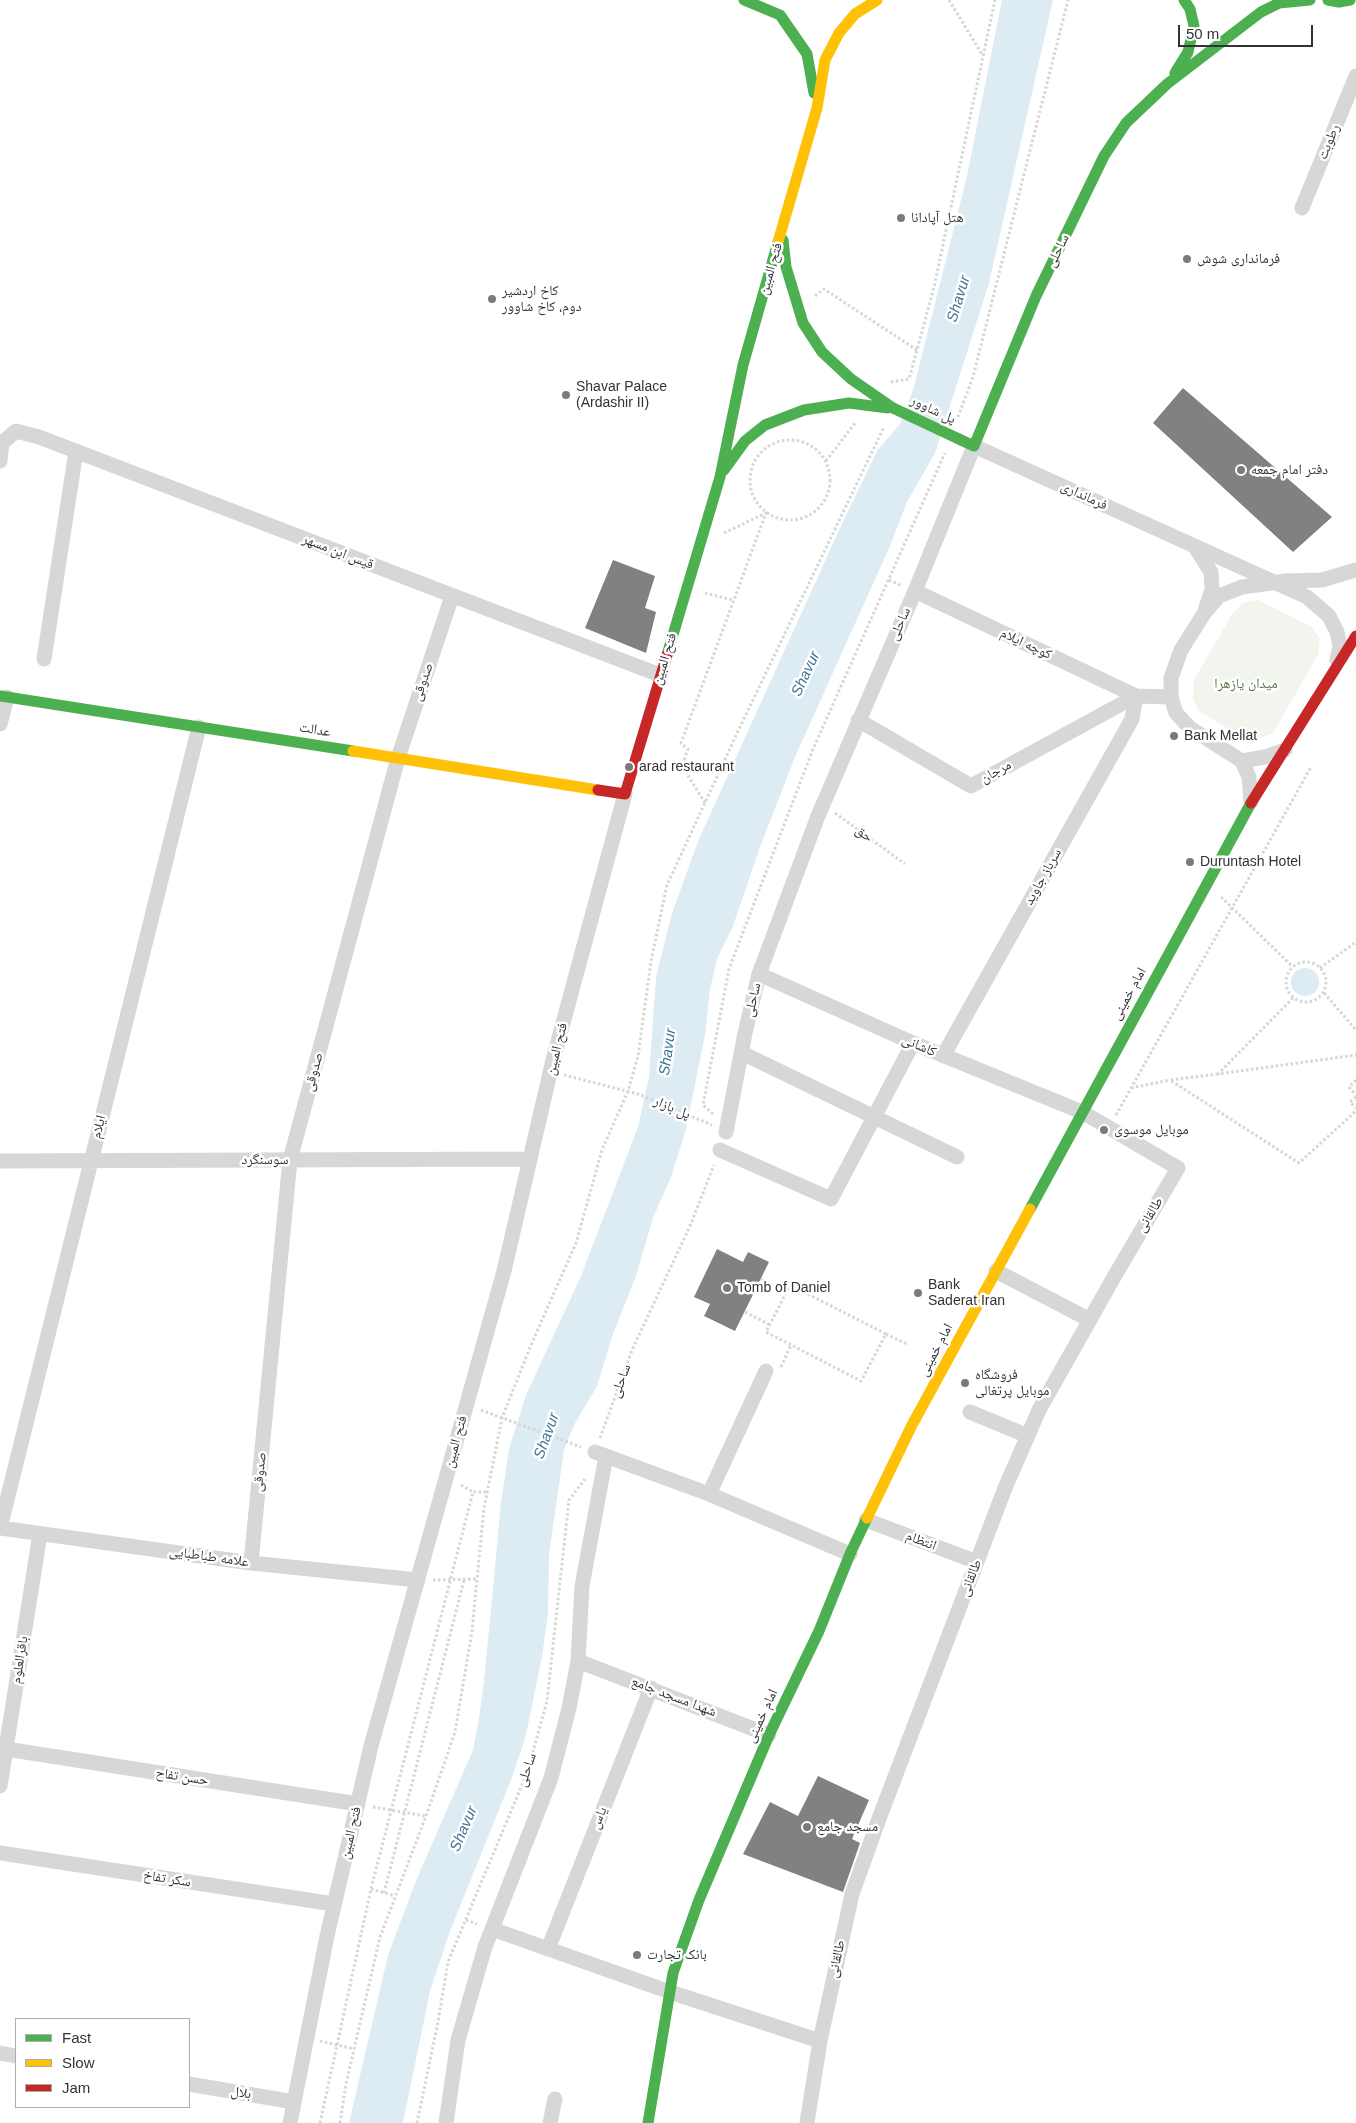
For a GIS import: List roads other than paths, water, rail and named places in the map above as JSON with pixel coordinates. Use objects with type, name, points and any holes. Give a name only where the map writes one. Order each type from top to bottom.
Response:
[{"type":"street","points":[[744,0],[780,15],[807,54],[817,108]]},
{"type":"street","name":"فتح المبین","points":[[290,2123],[334,1904],[372,1746],[504,1271],[550,1072],[625,794],[720,476],[743,366],[817,108],[826,60],[839,33],[855,14],[877,0]]},
{"type":"street","points":[[1167,84],[1188,52],[1194,26],[1190,9],[1184,0]]},
{"type":"street","name":"ساحلی","points":[[726,1132],[759,974],[823,804],[915,591],[968,443],[1104,156],[1126,123],[1167,84],[1261,12],[1280,3],[1310,0]]},
{"type":"street","points":[[1328,0],[1339,2],[1350,0]]},
{"type":"street","name":"رطوبت","points":[[1302,208],[1356,76]]},
{"type":"street","points":[[782,228],[786,267],[803,323],[822,352],[872,401]]},
{"type":"street","points":[[720,476],[744,441],[765,425],[804,410],[872,401]]},
{"type":"street","name":"پل شاوور","points":[[872,401],[893,408],[968,443]]},
{"type":"street","name":"قیس ابن مسهر","points":[[0,461],[2,443],[16,431],[39,437],[660,675]]},
{"type":"street","name":"فرمانداری","points":[[968,443],[1274,583]]},
{"type":"street","points":[[44,659],[76,451]]},
{"type":"street","points":[[1195,547],[1211,572],[1212,590],[1205,612]]},
{"type":"street","points":[[1251,802],[1249,776],[1242,761],[1190,728],[1176,713],[1171,697],[1172,678],[1181,650],[1205,612],[1219,596],[1242,587],[1322,580],[1356,570]]},
{"type":"street","points":[[1274,583],[1306,597],[1328,616],[1337,632],[1340,646],[1336,669]]},
{"type":"street","name":"کوچه ایلام","points":[[915,591],[1136,696]]},
{"type":"street","name":"صدوقی","points":[[251,1563],[290,1160],[398,758],[452,596]]},
{"type":"street","name":"امام خمینی","points":[[648,2123],[673,1973],[699,1900],[769,1735],[819,1631],[866,1520],[912,1426],[1251,802],[1356,636]]},
{"type":"street","points":[[1136,696],[1171,697]]},
{"type":"street","name":"مرجان","points":[[858,720],[971,786],[1136,696]]},
{"type":"street","name":"سرباز جاوید","points":[[943,1056],[1132,720],[1136,696]]},
{"type":"street","points":[[0,724],[3,697]]},
{"type":"street","name":"عدالت","points":[[3,697],[625,794]]},
{"type":"street","name":"ایلام","points":[[0,1528],[199,727]]},
{"type":"street","points":[[1242,761],[1265,757],[1285,750]]},
{"type":"street","name":"کاشانی","points":[[759,974],[913,1044],[1082,1112]]},
{"type":"street","points":[[720,1150],[831,1199],[913,1044]]},
{"type":"street","points":[[742,1053],[957,1157]]},
{"type":"street","name":"طالقانی","points":[[807,2123],[820,2041],[852,1894],[1005,1488],[1040,1410],[1178,1168],[1082,1112]]},
{"type":"street","name":"سوسنگرد","points":[[0,1161],[530,1159]]},
{"type":"street","points":[[996,1270],[1090,1320]]},
{"type":"street","points":[[766,1371],[709,1494],[850,1554]]},
{"type":"street","points":[[970,1412],[1028,1436]]},
{"type":"street","name":"ساحلی","points":[[446,2123],[458,2040],[485,1947],[551,1778],[569,1708],[578,1662],[582,1586],[595,1452],[709,1494]]},
{"type":"street","name":"انتظام","points":[[866,1520],[977,1562]]},
{"type":"street","name":"علامه طباطبایی","points":[[0,1528],[251,1563],[418,1580]]},
{"type":"street","name":"باقرالعلوم","points":[[0,1786],[40,1534]]},
{"type":"street","name":"شهدا مسجد جامع","points":[[578,1662],[651,1688],[769,1735]]},
{"type":"street","name":"یاس","points":[[548,1949],[651,1688]]},
{"type":"street","name":"حسن تفاح","points":[[6,1750],[358,1804]]},
{"type":"street","name":"سکر تفاخ","points":[[0,1853],[334,1904]]},
{"type":"street","points":[[492,1929],[670,1992],[820,2041]]},
{"type":"street","points":[[0,2053],[15,2056]]},
{"type":"street","name":"بلال","points":[[190,2084],[294,2102]]},
{"type":"street","points":[[550,2123],[554,2099]]},
{"type":"water","name":"Shavur","points":[[1002,0],[1053,0],[989,283],[935,453],[907,502],[890,546],[795,757],[760,847],[733,926],[717,959],[710,989],[705,1035],[686,1129],[671,1177],[653,1218],[636,1276],[613,1334],[597,1386],[574,1425],[564,1450],[549,1554],[548,1613],[542,1657],[525,1739],[511,1780],[450,1931],[430,1991],[403,2123],[349,2123],[388,1955],[415,1883],[473,1750],[485,1672],[501,1503],[509,1449],[526,1395],[581,1276],[638,1127],[649,1077],[656,977],[672,913],[699,839],[840,528],[877,451],[900,424],[914,387],[967,176]]},
{"type":"water","points":[[1305,968],[1315,972],[1319,982],[1315,992],[1305,996],[1295,992],[1291,982],[1295,972]]},
{"type":"place","name":"هتل آپادانا","points":[[901,218]]},
{"type":"place","name":"فرمانداری شوش","points":[[1187,259]]},
{"type":"place","name":"کاخ اردشیر دوم، کاخ شاوور","points":[[492,299]]},
{"type":"place","name":"Shavar Palace (Ardashir II)","points":[[566,395]]},
{"type":"place","name":"دفتر امام جمعه","points":[[1241,470]]},
{"type":"place","name":"Bank Mellat","points":[[1174,736]]},
{"type":"place","name":"arad restaurant","points":[[629,767]]},
{"type":"place","name":"Duruntash Hotel","points":[[1190,862]]},
{"type":"place","name":"موبایل موسوى","points":[[1104,1130]]},
{"type":"place","name":"Tomb of Daniel","points":[[727,1288]]},
{"type":"place","name":"Bank Saderat Iran","points":[[918,1293]]},
{"type":"place","name":"فروشگاه موبایل پرتغالی","points":[[965,1383]]},
{"type":"place","name":"مسجد جامع","points":[[807,1827]]},
{"type":"place","name":"بانک تجارت","points":[[637,1955]]},
{"type":"park label","name":"میدان یازهرا","points":[[1246,684]]}]
